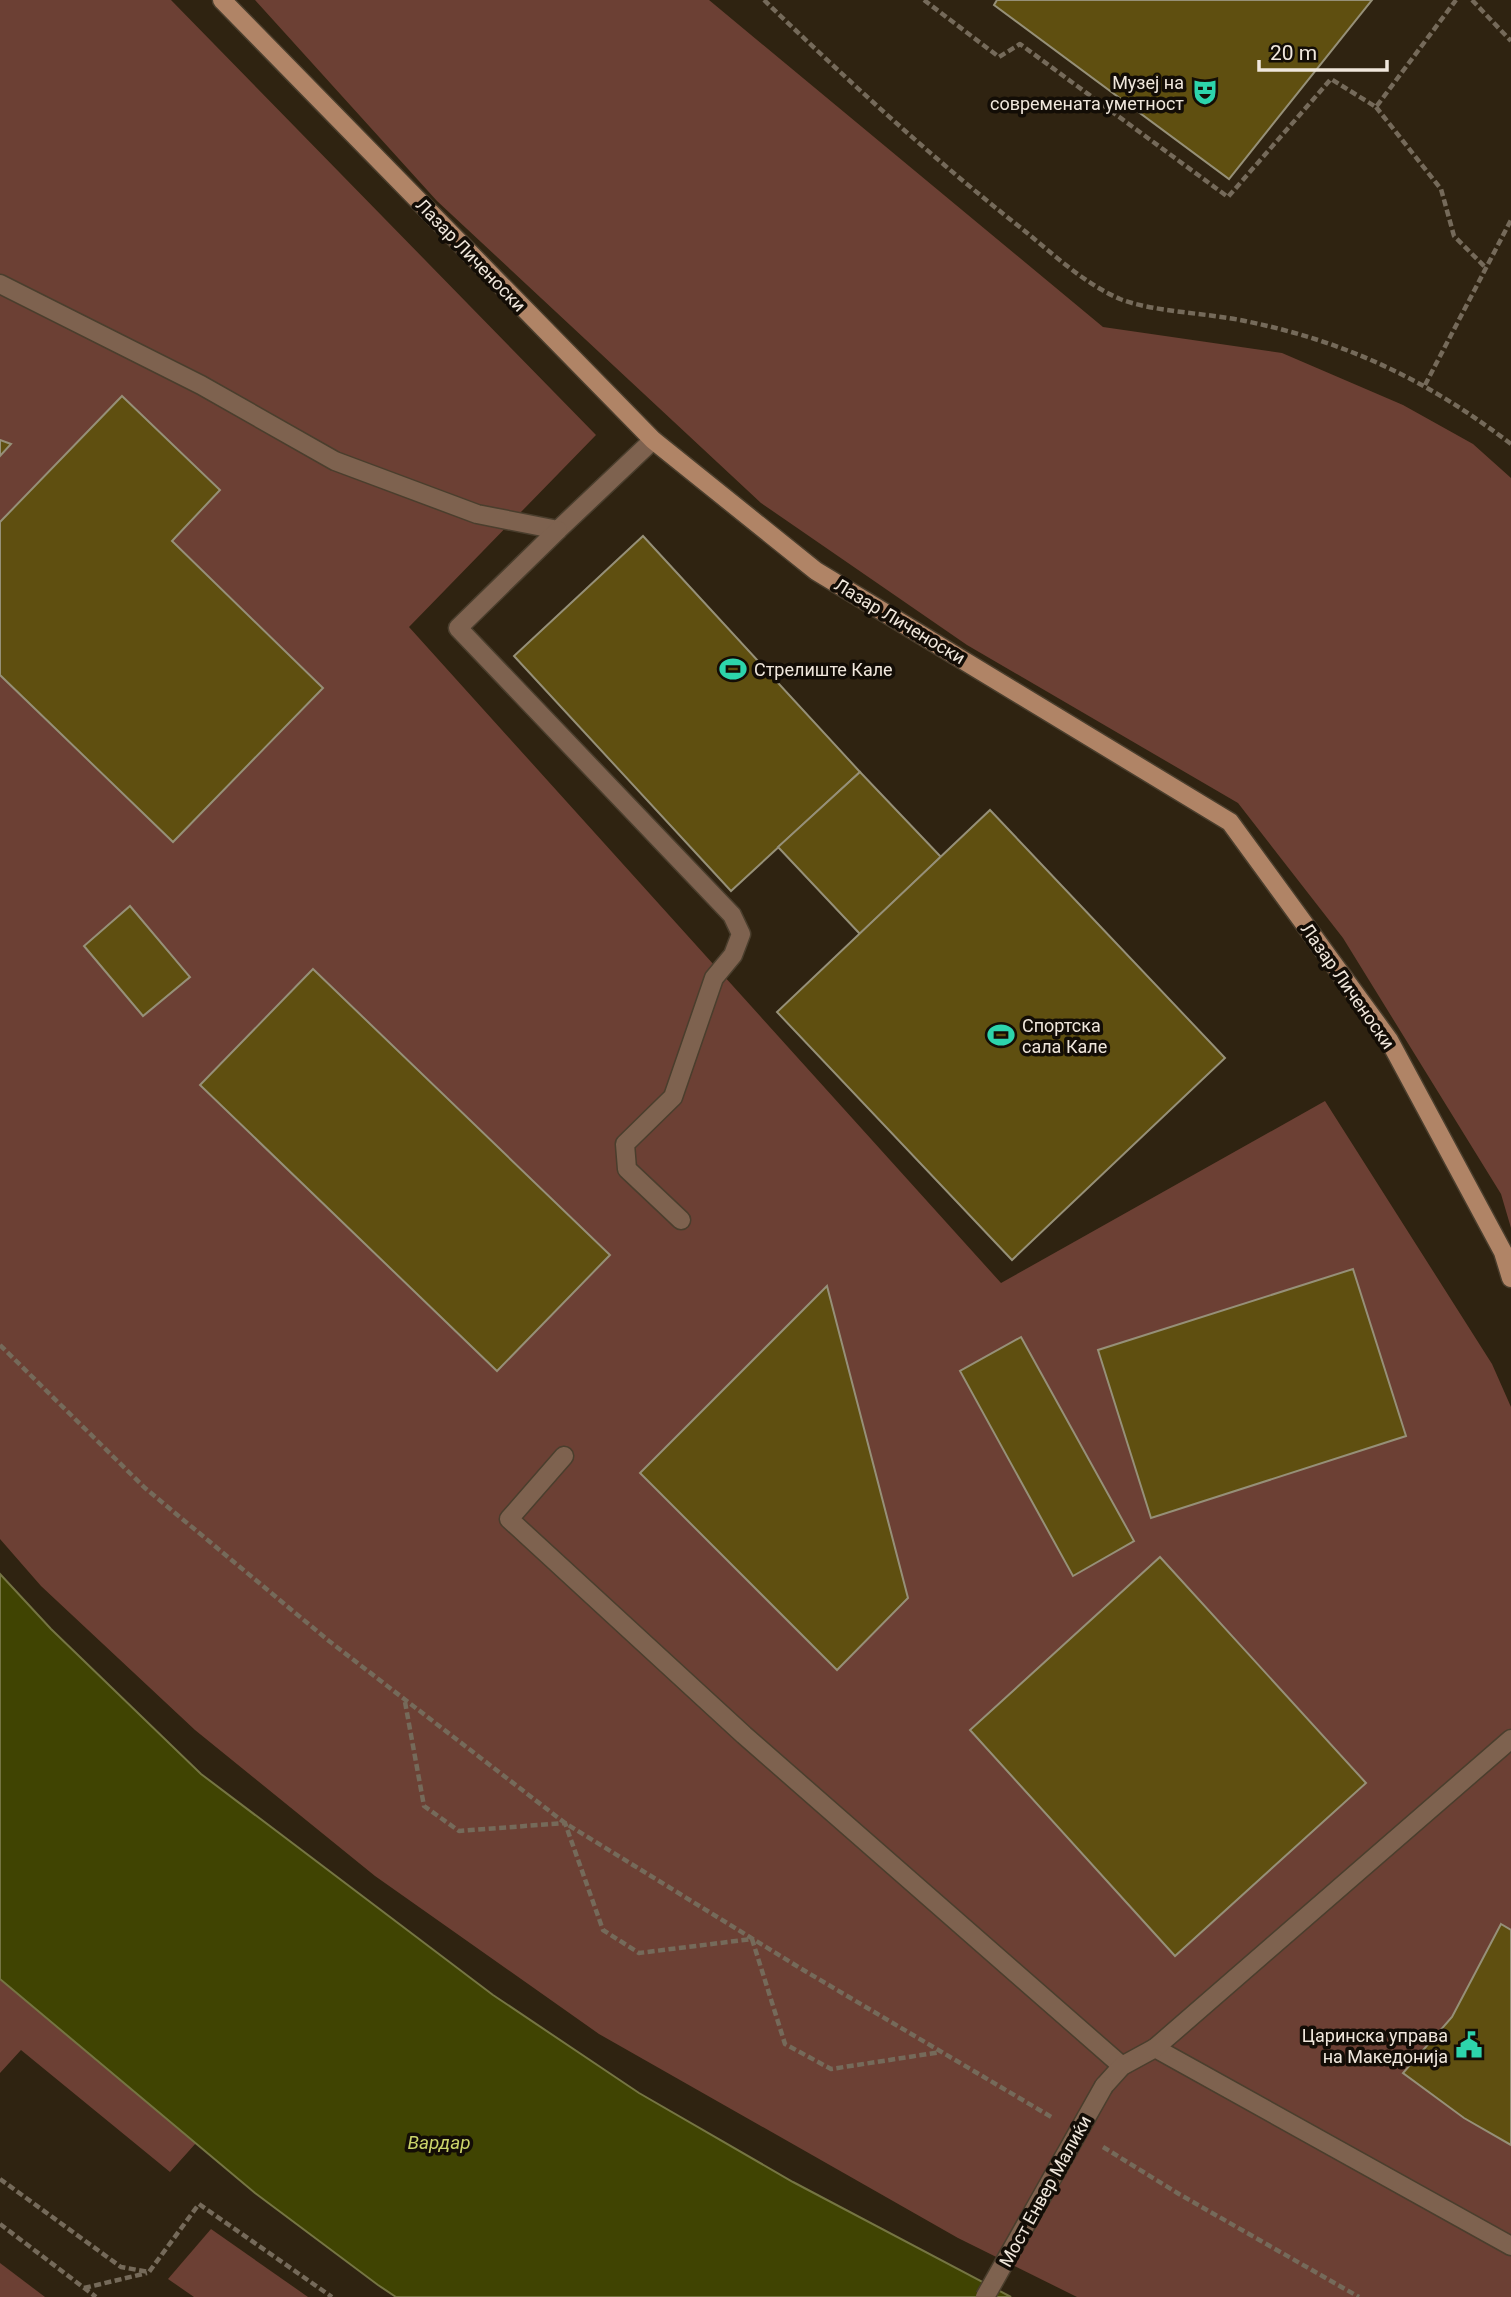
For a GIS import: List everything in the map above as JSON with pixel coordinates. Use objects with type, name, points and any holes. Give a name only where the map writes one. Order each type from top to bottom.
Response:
[{"type":"street","name":"Лазар Личеноски","points":[[222,0],[653,440],[816,571],[1230,822],[1389,1040],[1503,1252],[1511,1278]]},
{"type":"street","points":[[0,284],[201,385],[335,461],[477,514],[558,530]]},
{"type":"street","points":[[653,440],[458,628],[732,915],[741,934],[733,955],[714,978],[673,1097],[625,1144],[627,1169],[681,1220]]},
{"type":"street","points":[[564,1456],[509,1519],[744,1735],[1122,2066]]},
{"type":"street","name":"Мост Енвер Малиќи","points":[[985,2297],[1104,2086],[1122,2066],[1155,2048],[1511,1739]]},
{"type":"street","points":[[1155,2048],[1511,2246]]},
{"type":"path","points":[[764,0],[817,51],[976,192],[1089,282],[1122,299],[1284,329],[1365,356],[1425,385],[1472,414],[1511,444]]},
{"type":"path","points":[[924,0],[999,57],[1020,44],[1228,197],[1331,79],[1376,107],[1441,188],[1454,236],[1486,268]]},
{"type":"path","points":[[1376,107],[1456,0]]},
{"type":"path","points":[[1472,0],[1511,41]]},
{"type":"path","points":[[1425,385],[1511,220]]},
{"type":"path","points":[[0,1345],[145,1488],[405,1702],[565,1823],[752,1939],[1060,2122]]},
{"type":"path","points":[[405,1702],[424,1806],[459,1831],[565,1823]]},
{"type":"path","points":[[565,1823],[603,1930],[639,1953],[752,1939]]},
{"type":"path","points":[[752,1939],[785,2044],[831,2069],[942,2052]]},
{"type":"path","points":[[1096,2143],[1359,2297]]},
{"type":"path","points":[[0,2179],[121,2267],[149,2272]]},
{"type":"path","points":[[83,2288],[149,2272],[199,2204],[332,2297]]},
{"type":"path","points":[[0,2224],[96,2297]]},
{"type":"shaded area","points":[[0,0],[171,0],[596,435],[409,627],[1001,1283],[1325,1101],[1492,1364],[1511,1407],[1511,2297],[1077,2297],[958,2238],[599,2034],[375,1876],[195,1730],[41,1586],[0,1539]]},
{"type":"shaded area","points":[[255,0],[709,0],[1103,327],[1282,353],[1403,405],[1473,444],[1511,478],[1511,1228],[1501,1194],[1343,938],[1238,803],[967,645],[761,503],[437,201]]},
{"type":"shaded area","points":[[0,1979],[196,2143],[170,2172],[21,2050],[0,2073]]},
{"type":"shaded area","points":[[211,2229],[308,2297],[194,2297],[168,2279]]},
{"type":"shaded area","points":[[0,2263],[45,2297],[0,2297]]},
{"type":"water","name":"Вардар","points":[[0,1574],[51,1629],[201,1774],[493,1995],[639,2093],[793,2182],[1011,2297],[396,2297],[378,2285],[255,2193],[0,1979]]},
{"type":"building","name":"Музеј на современата уметност","points":[[997,0],[1372,0],[1229,179],[994,5]]},
{"type":"building","points":[[122,396],[220,490],[172,541],[323,688],[173,842],[0,675],[0,522]]},
{"type":"building","points":[[0,440],[11,444],[0,456]]},
{"type":"building","points":[[643,536],[860,772],[731,891],[514,656]]},
{"type":"building","points":[[860,772],[941,857],[860,934],[778,847]]},
{"type":"building","name":"Спортска сала Кале","points":[[990,810],[1225,1058],[1012,1260],[777,1012]]},
{"type":"building","points":[[130,906],[190,977],[143,1016],[84,946]]},
{"type":"building","points":[[313,969],[610,1255],[497,1371],[200,1085]]},
{"type":"building","points":[[1353,1269],[1406,1436],[1151,1518],[1098,1350]]},
{"type":"building","points":[[827,1286],[908,1598],[837,1670],[640,1473]]},
{"type":"building","points":[[1021,1337],[1134,1541],[1073,1576],[960,1371]]},
{"type":"building","points":[[1160,1557],[1366,1783],[1175,1956],[970,1730]]},
{"type":"building","name":"Царинска управа на Македонија","points":[[1501,1924],[1511,1930],[1511,2145],[1464,2118],[1403,2073],[1452,2017]]},
{"type":"place","name":"Музеј на современата уметност","points":[[1205,92]]},
{"type":"place","name":"Стрелиште Кале","points":[[733,669]]},
{"type":"place","name":"Спортска сала Кале","points":[[1001,1035]]},
{"type":"place","name":"Царинска управа на Македонија","points":[[1469,2045]]}]
